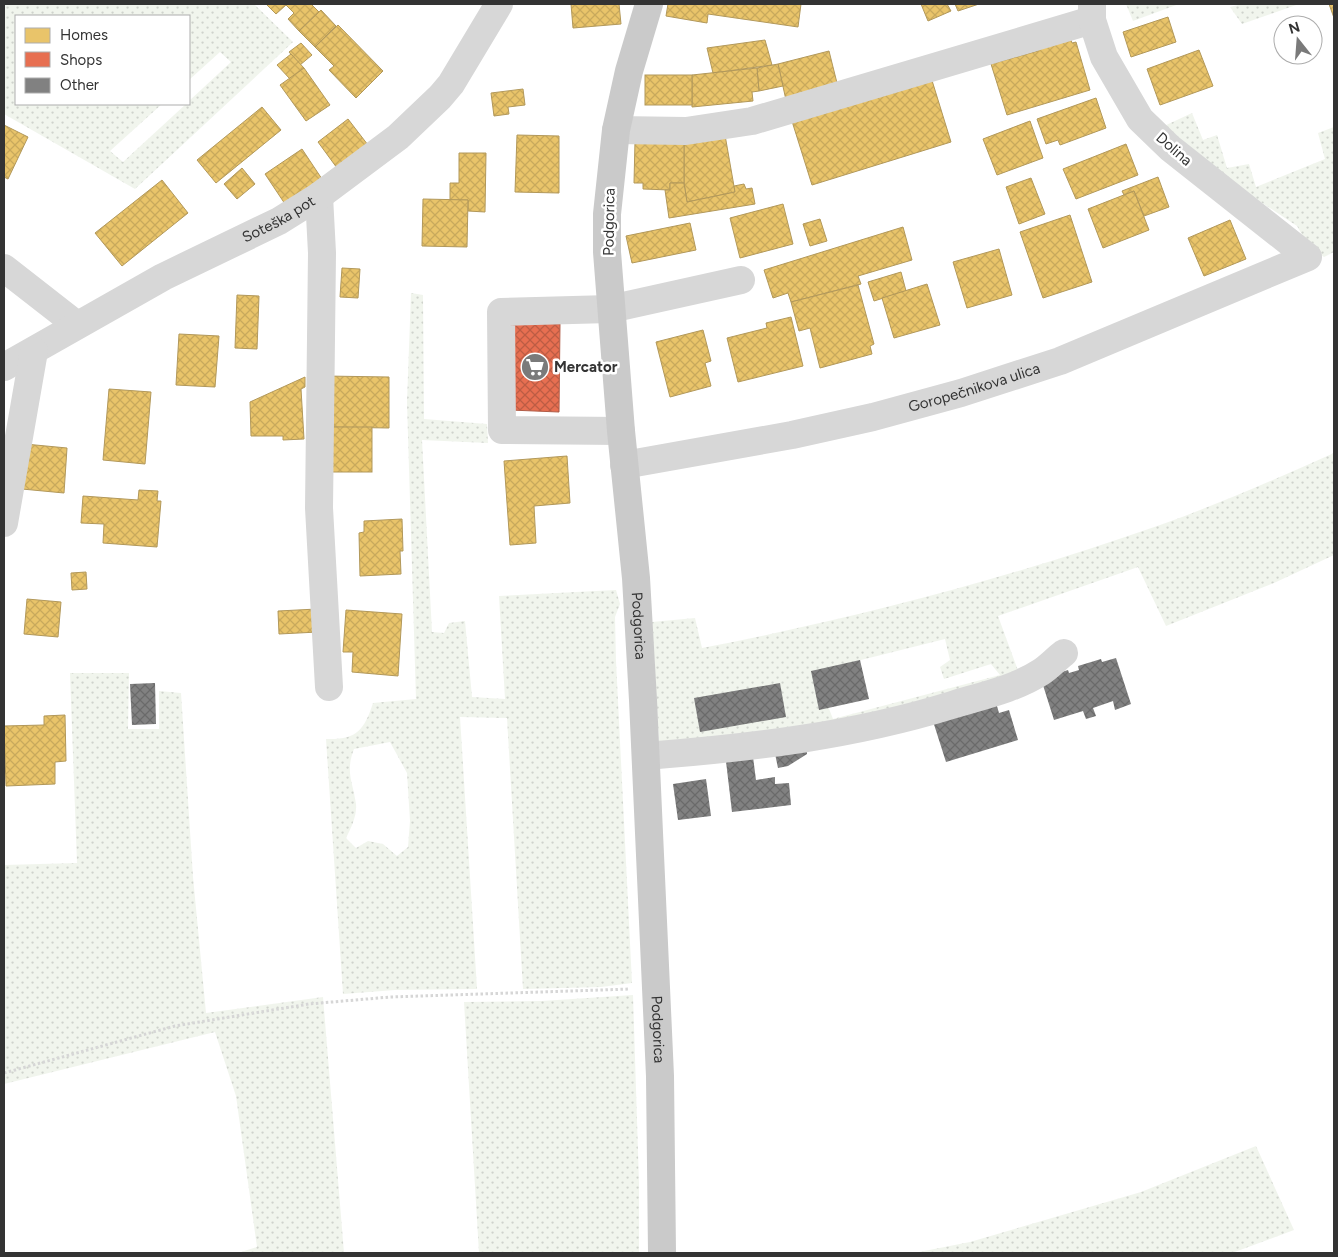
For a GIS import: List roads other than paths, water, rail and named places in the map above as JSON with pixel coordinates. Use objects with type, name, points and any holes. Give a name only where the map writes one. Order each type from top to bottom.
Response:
[{"type":"main road","name":"Podgorica","points":[[649,4],[629,71],[616,130],[607,214],[610,310],[636,578],[646,756],[660,1076],[662,1253]]},
{"type":"street","name":"Soteška pot","points":[[4,367],[163,277],[279,221],[319,196],[398,136],[440,97],[451,84],[499,4]]},
{"type":"street","points":[[616,130],[686,131],[752,121],[1092,12]]},
{"type":"street","name":"Dolina","points":[[1092,12],[1104,57],[1140,118],[1170,148],[1308,256]]},
{"type":"street","points":[[319,196],[322,253],[319,508],[329,686]]},
{"type":"street","name":"Goropečnikova ulica","points":[[624,465],[792,436],[873,417],[961,393],[1060,361],[1308,256]]},
{"type":"street","points":[[4,268],[77,325]]},
{"type":"street","points":[[621,431],[502,430],[501,312],[610,310],[741,280]]},
{"type":"street","points":[[4,523],[34,351]]},
{"type":"street","points":[[646,756],[702,752],[875,727],[1007,688],[1040,673],[1064,653]]},
{"type":"place","name":"Mercator","points":[[535,367]]}]
